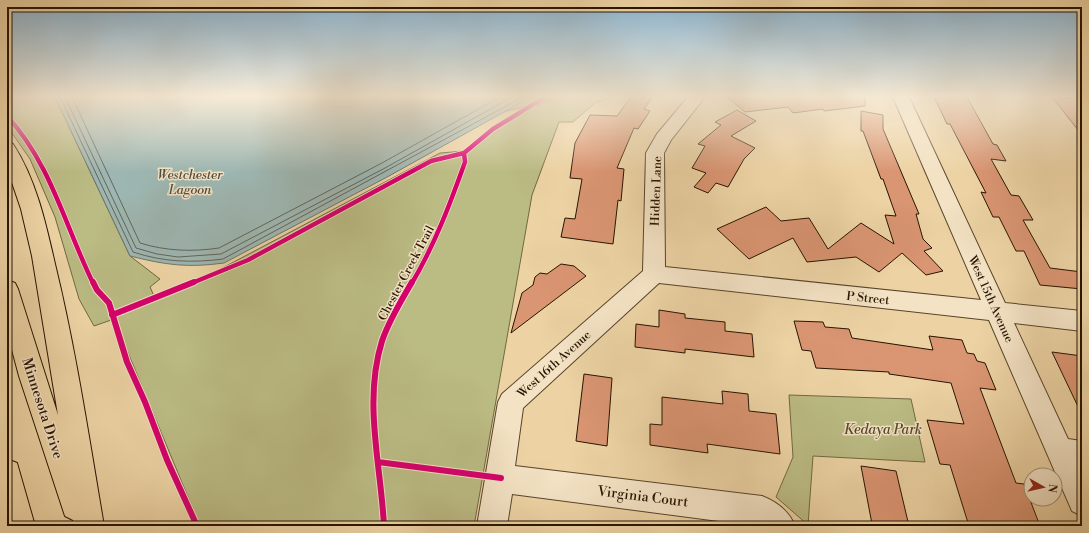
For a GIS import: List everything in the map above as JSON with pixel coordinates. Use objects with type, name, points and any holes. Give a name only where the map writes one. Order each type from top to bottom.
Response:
[{"type":"main road","points":[[7,148],[16,165],[37,234],[44,264],[53,308],[89,526]]},
{"type":"main road","name":"Minnesota Drive","points":[[7,289],[32,376],[81,526]]},
{"type":"main road","points":[[7,472],[20,526]]},
{"type":"street","name":"Hidden Lane","points":[[646,282],[655,154],[663,138],[676,122]]},
{"type":"street","name":"West 15th Avenue","points":[[912,122],[997,312],[1071,453],[1082,501]]},
{"type":"street","name":"P Street","points":[[646,282],[997,312],[1082,321]]},
{"type":"street","name":"West 16th Avenue","points":[[492,526],[501,478],[511,402],[646,282]]},
{"type":"street","name":"Virginia Court","points":[[501,478],[762,511],[780,526]]},
{"type":"green space","points":[[7,122],[67,122],[130,256],[160,279],[150,287],[155,298],[194,283],[440,153],[464,151],[507,122],[573,122],[559,122],[532,195],[474,526],[200,526],[114,319],[94,326],[79,299],[55,217],[30,159],[7,126]]},
{"type":"green space","name":"Kedaya Park","points":[[789,395],[911,399],[925,462],[813,456],[808,525],[776,497],[793,457]]},
{"type":"water","name":"Westchester Lagoon","points":[[67,122],[486,122],[389,176],[224,263],[211,265],[177,265],[130,256]]},
{"type":"building","points":[[586,122],[643,122],[638,129],[634,128],[617,168],[624,169],[621,201],[618,200],[613,244],[561,237],[565,218],[575,219],[582,179],[570,178],[575,143]]},
{"type":"building","points":[[715,122],[755,122],[731,136],[755,148],[744,159],[728,187],[716,183],[708,193],[694,187],[706,173],[692,168],[705,146],[698,144],[721,125]]},
{"type":"building","points":[[861,122],[883,122],[883,129],[919,214],[916,214],[923,239],[932,248],[924,251],[943,271],[926,275],[902,253],[879,272],[856,257],[807,262],[793,238],[749,259],[717,229],[766,207],[781,221],[809,218],[828,249],[861,223],[894,244],[885,215],[896,216],[883,179],[881,179],[863,131],[861,131]]},
{"type":"building","points":[[946,122],[981,122],[993,144],[997,145],[1006,161],[991,159],[1011,195],[1019,196],[1033,220],[1023,220],[1050,268],[1082,272],[1082,289],[1040,285],[1024,251],[1016,251],[999,217],[993,217],[981,192],[986,193],[950,124],[947,124]]},
{"type":"building","points":[[1072,122],[1082,122],[1082,135]]},
{"type":"building","points":[[561,264],[574,266],[586,276],[511,333],[522,293],[533,285],[535,277],[540,273],[547,274]]},
{"type":"building","points":[[659,310],[685,314],[685,318],[725,322],[725,331],[752,334],[754,357],[685,349],[685,353],[635,347],[636,324],[659,327]]},
{"type":"building","points":[[794,321],[823,322],[825,327],[849,329],[852,338],[933,350],[929,336],[962,340],[967,353],[974,354],[977,361],[985,363],[996,390],[980,388],[1016,483],[1023,484],[1023,507],[1033,507],[1040,526],[969,526],[950,465],[940,464],[927,420],[964,424],[951,383],[889,374],[889,372],[816,368],[811,351],[802,350]]},
{"type":"building","points":[[1052,352],[1082,356],[1082,415]]},
{"type":"building","points":[[584,374],[612,378],[607,446],[576,441]]},
{"type":"building","points":[[722,391],[748,394],[749,411],[776,414],[780,454],[707,444],[708,453],[650,445],[650,424],[662,425],[662,397],[723,404]]},
{"type":"building","points":[[861,466],[896,471],[909,526],[872,524]]},
{"type":"cycle path","points":[[12,122],[20,130],[44,169],[91,278],[97,290],[109,303],[127,362],[145,402],[167,460],[197,526]]},
{"type":"cycle path","name":"Chester Creek Trail","points":[[384,526],[373,413],[376,373],[382,342],[393,316],[422,266],[439,232],[465,162],[464,153],[473,144],[504,122]]},
{"type":"cycle path","points":[[112,315],[248,260],[431,161],[464,153]]},
{"type":"cycle path","points":[[378,462],[501,478]]}]
